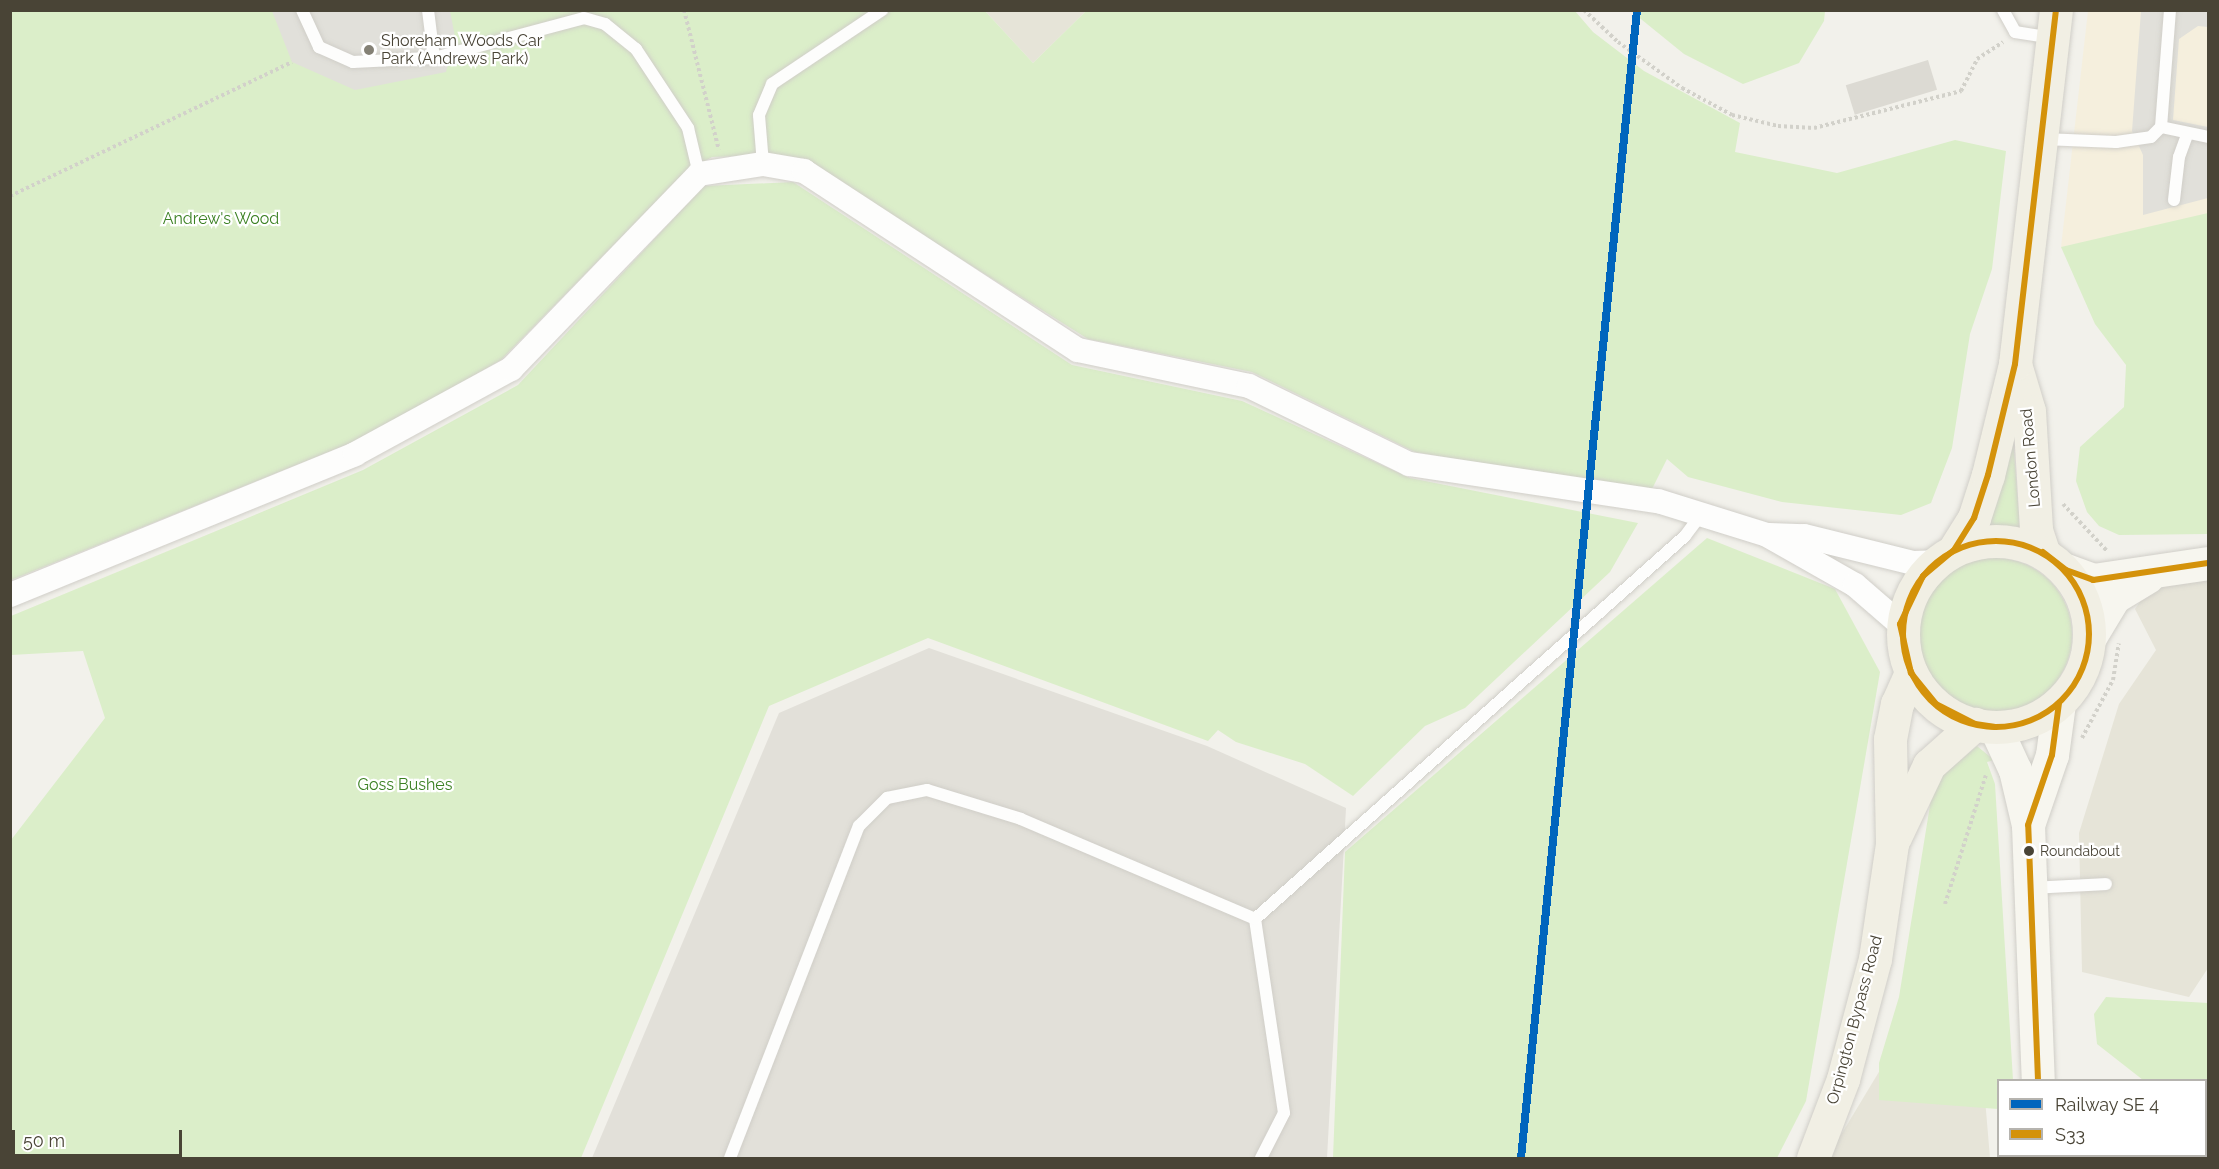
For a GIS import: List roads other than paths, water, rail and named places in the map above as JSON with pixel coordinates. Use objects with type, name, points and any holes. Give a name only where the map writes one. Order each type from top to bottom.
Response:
[{"type":"main road","name":"London Road","points":[[1946,556],[1974,518],[1988,475],[2015,364],[2054,25]]},
{"type":"main road","name":"London Road","points":[[2015,364],[2029,411],[2036,530],[2054,561]]},
{"type":"main road","points":[[1996,540],[2054,561],[2087,610],[2090,637],[2081,675],[2059,703],[2039,717],[1985,726],[1936,704],[1911,673],[1900,624],[1912,594],[1946,556],[1996,540]]},
{"type":"main road","name":"Orpington Bypass Road","points":[[1813,1158],[1843,1079],[1875,959],[1892,844],[1890,740],[1897,704],[1911,673]]},
{"type":"main road","name":"Orpington Bypass Road","points":[[1892,844],[1929,765],[1985,726]]},
{"type":"street","points":[[10,595],[355,454],[511,369],[699,174],[763,164],[804,171],[1078,350],[1249,386],[1409,464],[1658,501],[1767,535],[1855,585],[1900,624]]},
{"type":"street","points":[[1767,535],[1804,536],[1913,563],[1946,556]]},
{"type":"street","points":[[2054,561],[2093,580],[2151,574],[2208,563]]},
{"type":"street","points":[[2090,637],[2114,597],[2151,574]]},
{"type":"street","points":[[2028,825],[2052,755],[2059,703]]},
{"type":"street","points":[[1985,726],[2014,770],[2028,825],[2028,889],[2038,1079]]},
{"type":"lane","points":[[302,10],[319,47],[353,62],[434,58],[584,18],[605,24],[636,49],[688,128],[699,174]]},
{"type":"lane","points":[[428,10],[434,58]]},
{"type":"lane","points":[[763,164],[759,115],[772,84],[882,10]]},
{"type":"lane","points":[[2002,10],[2015,32],[2054,25]]},
{"type":"lane","points":[[2042,138],[2116,142],[2151,137],[2161,127],[2170,10]]},
{"type":"lane","points":[[2161,127],[2187,135],[2208,137]]},
{"type":"lane","points":[[2174,200],[2178,157],[2187,135]]},
{"type":"lane","points":[[1255,919],[1685,536],[1701,515]]},
{"type":"lane","points":[[730,1158],[859,826],[888,798],[927,790],[1021,819],[1255,919]]},
{"type":"lane","points":[[2028,889],[2106,884]]},
{"type":"lane","points":[[1255,919],[1284,1113],[1261,1158]]},
{"type":"place","name":"Shoreham Woods Car Park (Andrews Park)","points":[[369,50]]},
{"type":"place","name":"Roundabout","points":[[2029,851]]},
{"type":"park label","name":"Andrew's Wood","points":[[221,219]]},
{"type":"park label","name":"Goss Bushes","points":[[405,785]]}]
